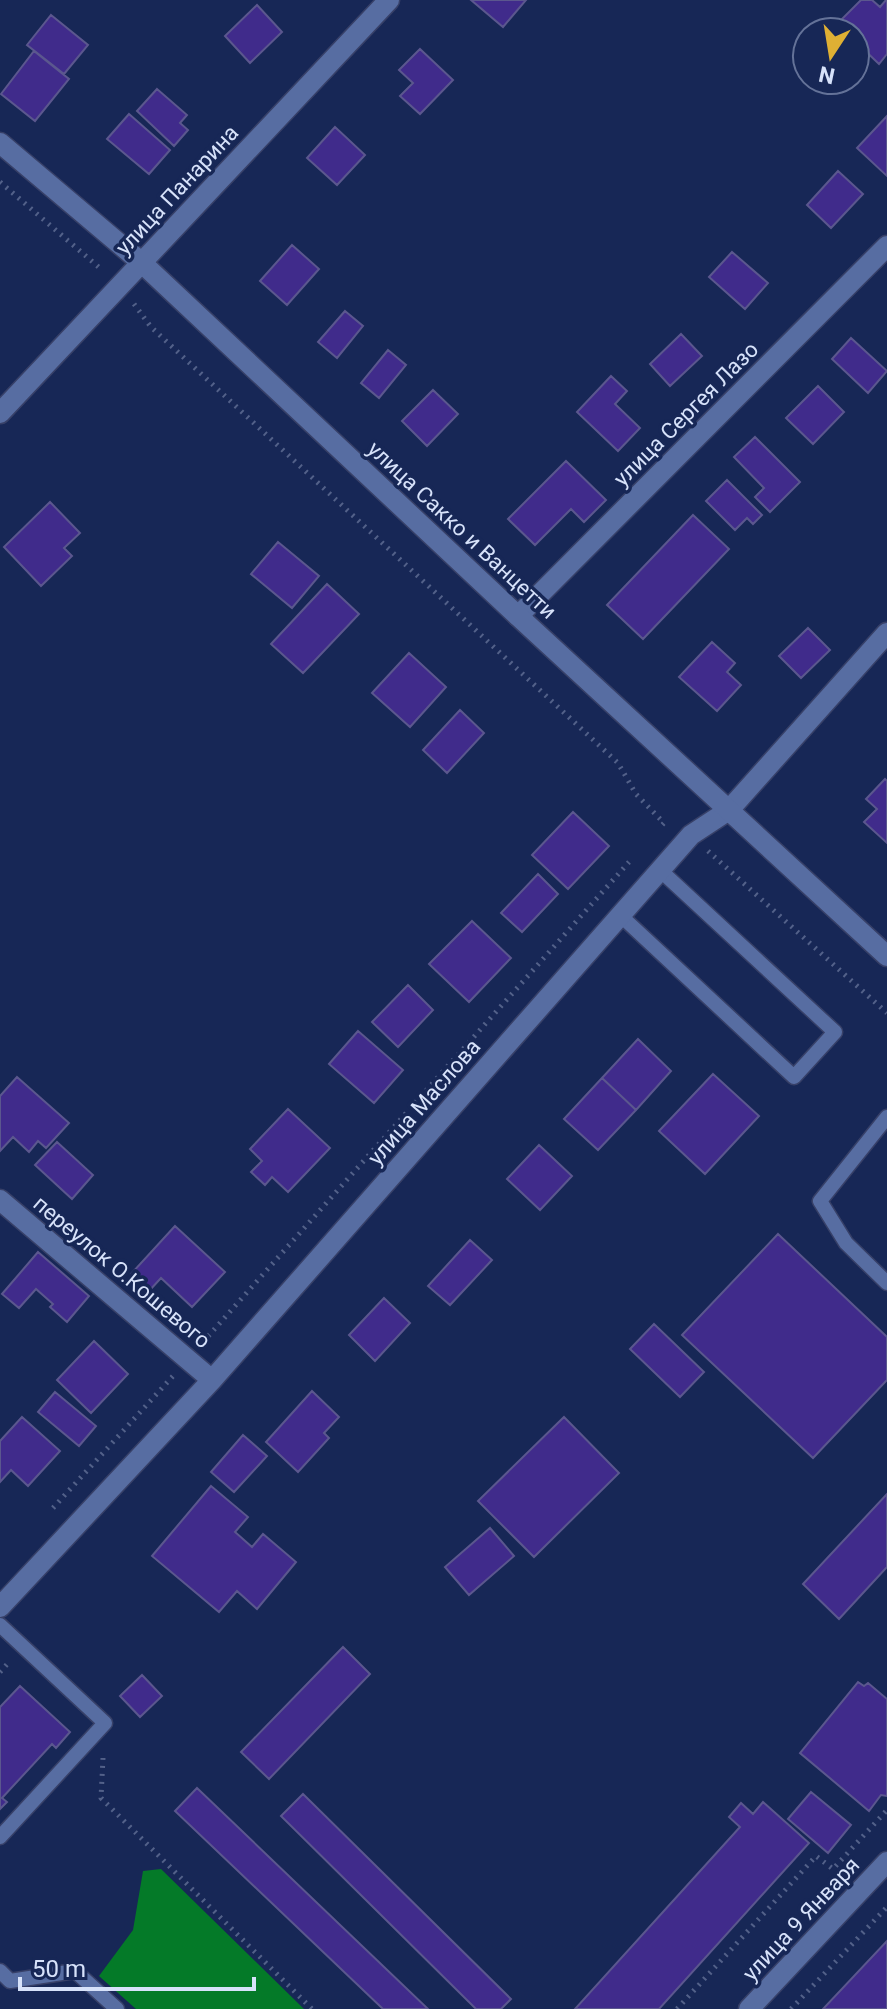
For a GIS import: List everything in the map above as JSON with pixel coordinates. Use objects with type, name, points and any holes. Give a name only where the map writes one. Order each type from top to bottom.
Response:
[{"type":"street","name":"улица Панарина","points":[[0,413],[389,0]]},
{"type":"street","name":"улица Сакко и Ванцетти","points":[[0,143],[142,263],[887,956]]},
{"type":"street","name":"улица Сергея Лазо","points":[[518,616],[887,246]]},
{"type":"street","name":"улица Маслова","points":[[0,1607],[212,1380],[691,835],[729,810],[887,633]]},
{"type":"street","name":"переулок О.Кошевого","points":[[0,1200],[212,1380]]},
{"type":"street","name":"улица 9 Января","points":[[749,2009],[887,1862]]},
{"type":"lane","points":[[620,915],[794,1077],[835,1032],[660,870]]},
{"type":"lane","points":[[887,1117],[820,1201],[846,1243],[887,1283]]},
{"type":"lane","points":[[0,1625],[105,1723],[0,1837]]},
{"type":"lane","points":[[0,1971],[10,1981],[75,1971],[117,2009]]},
{"type":"path","points":[[0,182],[120,285],[151,327],[618,763],[636,794],[664,823],[691,835],[887,1013]]},
{"type":"path","points":[[653,834],[664,823]]},
{"type":"path","points":[[52,1509],[188,1360],[632,858]]},
{"type":"path","points":[[105,1723],[101,1798],[312,2009]]},
{"type":"path","points":[[677,2009],[816,1856],[833,1869],[887,1810]]},
{"type":"path","points":[[791,2009],[887,1907]]},
{"type":"green space","points":[[161,1869],[304,2009],[136,2009],[99,1976],[133,1930],[143,1871]]},
{"type":"building","points":[[471,0],[526,0],[503,27]]},
{"type":"building","points":[[861,0],[872,0],[880,7],[887,1],[887,54],[879,64],[871,56],[871,16],[845,16]]},
{"type":"building","points":[[257,5],[282,32],[250,63],[225,36]]},
{"type":"building","points":[[51,15],[88,45],[64,74],[27,45]]},
{"type":"building","points":[[420,49],[453,80],[420,114],[400,96],[413,83],[399,70]]},
{"type":"building","points":[[34,51],[69,79],[35,121],[1,94]]},
{"type":"building","points":[[157,89],[187,115],[180,123],[188,130],[174,146],[137,111]]},
{"type":"building","points":[[129,114],[170,150],[149,174],[107,139]]},
{"type":"building","points":[[887,116],[887,176],[857,148]]},
{"type":"building","points":[[335,127],[365,155],[337,185],[307,158]]},
{"type":"building","points":[[838,171],[863,194],[831,228],[807,205]]},
{"type":"building","points":[[292,245],[319,269],[287,305],[260,281]]},
{"type":"building","points":[[732,252],[768,283],[745,309],[709,277]]},
{"type":"building","points":[[345,311],[363,326],[337,358],[318,342]]},
{"type":"building","points":[[681,334],[702,356],[670,386],[650,364]]},
{"type":"building","points":[[851,338],[887,371],[868,393],[832,359]]},
{"type":"building","points":[[388,350],[406,365],[379,398],[361,383]]},
{"type":"building","points":[[611,376],[627,391],[615,404],[640,428],[618,451],[577,412]]},
{"type":"building","points":[[818,386],[844,412],[813,444],[786,418]]},
{"type":"building","points":[[433,390],[458,414],[427,446],[402,421]]},
{"type":"building","points":[[755,437],[800,482],[770,512],[755,497],[764,488],[734,457]]},
{"type":"building","points":[[566,461],[606,500],[584,522],[571,509],[535,545],[508,519]]},
{"type":"building","points":[[727,480],[762,515],[753,524],[747,518],[735,530],[706,501]]},
{"type":"building","points":[[50,502],[80,533],[64,548],[72,556],[41,586],[4,547]]},
{"type":"building","points":[[693,515],[729,549],[643,639],[607,605]]},
{"type":"building","points":[[278,542],[319,576],[292,608],[251,574]]},
{"type":"building","points":[[327,584],[359,614],[303,673],[271,644]]},
{"type":"building","points":[[808,628],[830,650],[801,678],[779,656]]},
{"type":"building","points":[[712,642],[735,663],[727,672],[741,685],[717,711],[679,677]]},
{"type":"building","points":[[409,653],[446,687],[410,727],[372,693]]},
{"type":"building","points":[[460,710],[484,733],[447,773],[423,750]]},
{"type":"building","points":[[885,779],[887,843],[864,822],[877,809],[866,799]]},
{"type":"building","points":[[573,812],[609,846],[568,889],[532,855]]},
{"type":"building","points":[[538,874],[558,894],[522,932],[501,913]]},
{"type":"building","points":[[472,921],[511,958],[469,1002],[429,964]]},
{"type":"building","points":[[408,985],[433,1010],[398,1047],[372,1022]]},
{"type":"building","points":[[358,1031],[403,1070],[374,1103],[329,1064]]},
{"type":"building","points":[[638,1039],[671,1071],[636,1110],[602,1078]]},
{"type":"building","points":[[713,1074],[759,1116],[705,1174],[659,1131]]},
{"type":"building","points":[[17,1077],[69,1123],[46,1148],[38,1141],[29,1152],[13,1137],[0,1151],[0,1096]]},
{"type":"building","points":[[602,1078],[636,1110],[598,1150],[564,1119]]},
{"type":"building","points":[[288,1109],[330,1148],[288,1192],[272,1177],[265,1185],[251,1172],[262,1161],[250,1149]]},
{"type":"building","points":[[57,1142],[93,1175],[72,1199],[35,1165]]},
{"type":"building","points":[[539,1145],[572,1176],[540,1210],[507,1179]]},
{"type":"building","points":[[175,1226],[225,1272],[192,1307],[161,1278],[149,1291],[131,1274]]},
{"type":"building","points":[[778,1234],[887,1337],[887,1380],[813,1458],[682,1335]]},
{"type":"building","points":[[470,1240],[492,1260],[450,1305],[428,1286]]},
{"type":"building","points":[[38,1252],[89,1296],[67,1322],[36,1289],[19,1308],[2,1294]]},
{"type":"building","points":[[384,1298],[410,1323],[375,1361],[349,1335]]},
{"type":"building","points":[[654,1324],[704,1372],[680,1397],[630,1349]]},
{"type":"building","points":[[94,1341],[128,1374],[91,1413],[57,1380]]},
{"type":"building","points":[[312,1391],[339,1417],[324,1433],[329,1438],[298,1472],[266,1442]]},
{"type":"building","points":[[55,1392],[96,1426],[79,1446],[38,1412]]},
{"type":"building","points":[[22,1417],[60,1451],[28,1486],[11,1470],[0,1482],[0,1441]]},
{"type":"building","points":[[564,1417],[619,1473],[534,1557],[478,1501]]},
{"type":"building","points":[[243,1435],[267,1456],[234,1492],[211,1472]]},
{"type":"building","points":[[211,1486],[248,1517],[235,1532],[252,1547],[263,1534],[296,1562],[257,1609],[237,1591],[219,1612],[152,1556]]},
{"type":"building","points":[[887,1494],[887,1567],[839,1619],[803,1584]]},
{"type":"building","points":[[490,1528],[514,1556],[469,1595],[445,1567]]},
{"type":"building","points":[[343,1647],[370,1674],[269,1779],[241,1752]]},
{"type":"building","points":[[142,1675],[162,1696],[140,1717],[120,1696]]},
{"type":"building","points":[[858,1682],[864,1686],[868,1683],[887,1699],[887,1796],[881,1795],[869,1811],[800,1753]]},
{"type":"building","points":[[20,1686],[70,1732],[56,1748],[52,1744],[2,1798],[7,1802],[0,1809],[0,1707]]},
{"type":"building","points":[[197,1788],[428,2009],[383,2009],[175,1811]]},
{"type":"building","points":[[811,1792],[851,1825],[828,1853],[788,1819]]},
{"type":"building","points":[[303,1794],[511,1999],[501,2009],[476,2009],[281,1816]]},
{"type":"building","points":[[763,1802],[809,1843],[659,2009],[575,2009],[740,1827],[729,1817],[741,1803],[753,1814]]},
{"type":"building","points":[[887,1941],[887,2009],[823,2009]]}]
